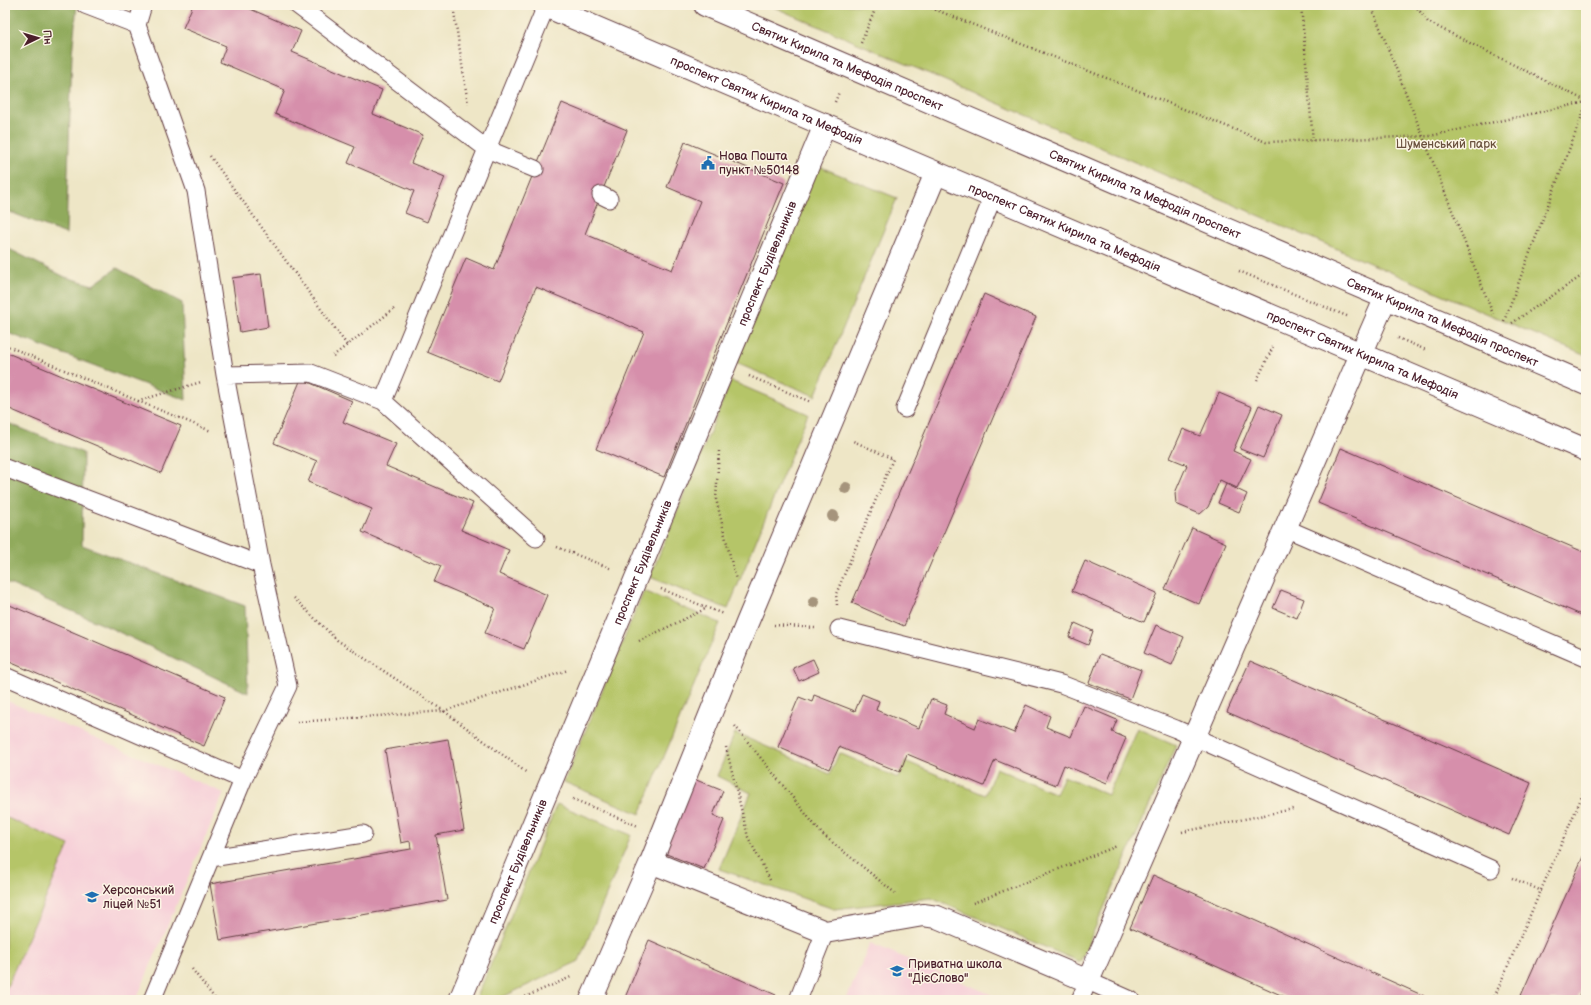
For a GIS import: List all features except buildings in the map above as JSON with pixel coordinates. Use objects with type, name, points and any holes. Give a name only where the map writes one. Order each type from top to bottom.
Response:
[{"type":"street","name":"Святих Кирила та Мефодія проспект","points":[[705,5],[1586,384]]},
{"type":"street","name":"проспект Святих Кирила та Мефодія","points":[[545,6],[1586,450]]},
{"type":"street","name":"проспект Будівельників","points":[[460,1000],[825,125]]},
{"type":"street","points":[[591,1000],[651,862],[715,700],[834,412],[936,173]]},
{"type":"street","points":[[651,862],[825,932],[930,916],[1084,991],[1386,298]]},
{"type":"lane","points":[[86,5],[136,25]]},
{"type":"lane","points":[[143,5],[136,25],[196,191],[237,442],[260,565],[288,686],[243,780],[152,1000]]},
{"type":"lane","points":[[297,5],[487,149],[535,169]]},
{"type":"lane","points":[[383,401],[545,6]]},
{"type":"lane","points":[[905,408],[994,197]]},
{"type":"lane","points":[[225,375],[311,374],[383,401],[536,538]]},
{"type":"lane","points":[[5,468],[260,565]]},
{"type":"lane","points":[[1285,528],[1586,658]]},
{"type":"lane","points":[[840,629],[1061,684],[1195,738],[1491,869]]},
{"type":"lane","points":[[5,676],[243,780]]},
{"type":"lane","points":[[211,858],[363,834]]},
{"type":"lane","points":[[798,1000],[825,932]]},
{"type":"lane","points":[[1084,991],[1131,1000]]},
{"type":"path","points":[[453,5],[473,138]]},
{"type":"path","points":[[924,5],[1266,142],[1423,137],[1586,102]]},
{"type":"path","points":[[934,10],[943,5]]},
{"type":"path","points":[[1301,5],[1313,141]]},
{"type":"path","points":[[1371,5],[1495,317]]},
{"type":"path","points":[[1415,5],[1428,22],[1586,102]]},
{"type":"path","points":[[1581,5],[1586,13]]},
{"type":"path","points":[[1503,324],[1586,102]]},
{"type":"path","points":[[207,152],[347,345]]},
{"type":"path","points":[[1507,327],[1586,273]]},
{"type":"path","points":[[311,374],[396,307]]},
{"type":"path","points":[[5,345],[237,442]]},
{"type":"path","points":[[1257,380],[1273,347]]},
{"type":"path","points":[[725,366],[834,412]]},
{"type":"path","points":[[138,401],[225,375]]},
{"type":"path","points":[[536,538],[747,623],[840,629],[836,594],[893,459],[849,439]]},
{"type":"path","points":[[720,444],[716,499],[737,584]]},
{"type":"path","points":[[294,597],[338,640],[444,711],[549,789],[661,835]]},
{"type":"path","points":[[715,700],[822,834],[930,916],[1128,842],[1149,840],[1335,800]]},
{"type":"path","points":[[270,724],[444,711]]},
{"type":"path","points":[[726,746],[748,837],[790,918]]},
{"type":"path","points":[[1493,1000],[1542,891],[1586,787]]},
{"type":"path","points":[[1491,869],[1542,891]]},
{"type":"path","points":[[174,946],[216,1000]]},
{"type":"path","points":[[518,1000],[608,961]]},
{"type":"shaded area","name":"Херсонський ліцей №51","points":[[5,700],[224,793],[136,1000],[5,1000]]},
{"type":"shaded area","name":"Приватна школа \"ДієСлово\"","points":[[870,943],[1004,1000],[846,1000]]},
{"type":"green space","points":[[5,5],[77,5],[72,54],[66,234],[5,210]]},
{"type":"green space","name":"Шуменський парк","points":[[769,5],[1586,5],[1586,356]]},
{"type":"green space","points":[[818,166],[897,198],[815,396],[736,363]]},
{"type":"green space","points":[[5,247],[65,277],[93,285],[117,268],[182,303],[186,400],[5,332]]},
{"type":"green space","points":[[731,381],[808,414],[728,609],[650,577]]},
{"type":"green space","points":[[5,422],[83,453],[82,545],[245,606],[248,693],[104,625],[5,582]]},
{"type":"green space","points":[[644,591],[720,623],[640,814],[564,782]]},
{"type":"green space","points":[[1137,728],[1176,745],[1080,962],[931,898],[834,909],[719,869],[751,793],[717,776],[735,733],[830,774],[839,753],[898,778],[905,761],[985,795],[996,768],[1056,794],[1064,776],[1108,795]]},
{"type":"green space","points":[[557,804],[631,835],[579,961],[496,1000],[476,1000]]},
{"type":"green space","points":[[5,817],[69,845],[5,991]]},
{"type":"place","name":"Нова Пошта пункт №50148","points":[[708,163]]},
{"type":"place","name":"Херсонський ліцей №51","points":[[92,897]]},
{"type":"place","name":"Приватна школа \"ДієСлово\"","points":[[897,971]]}]
